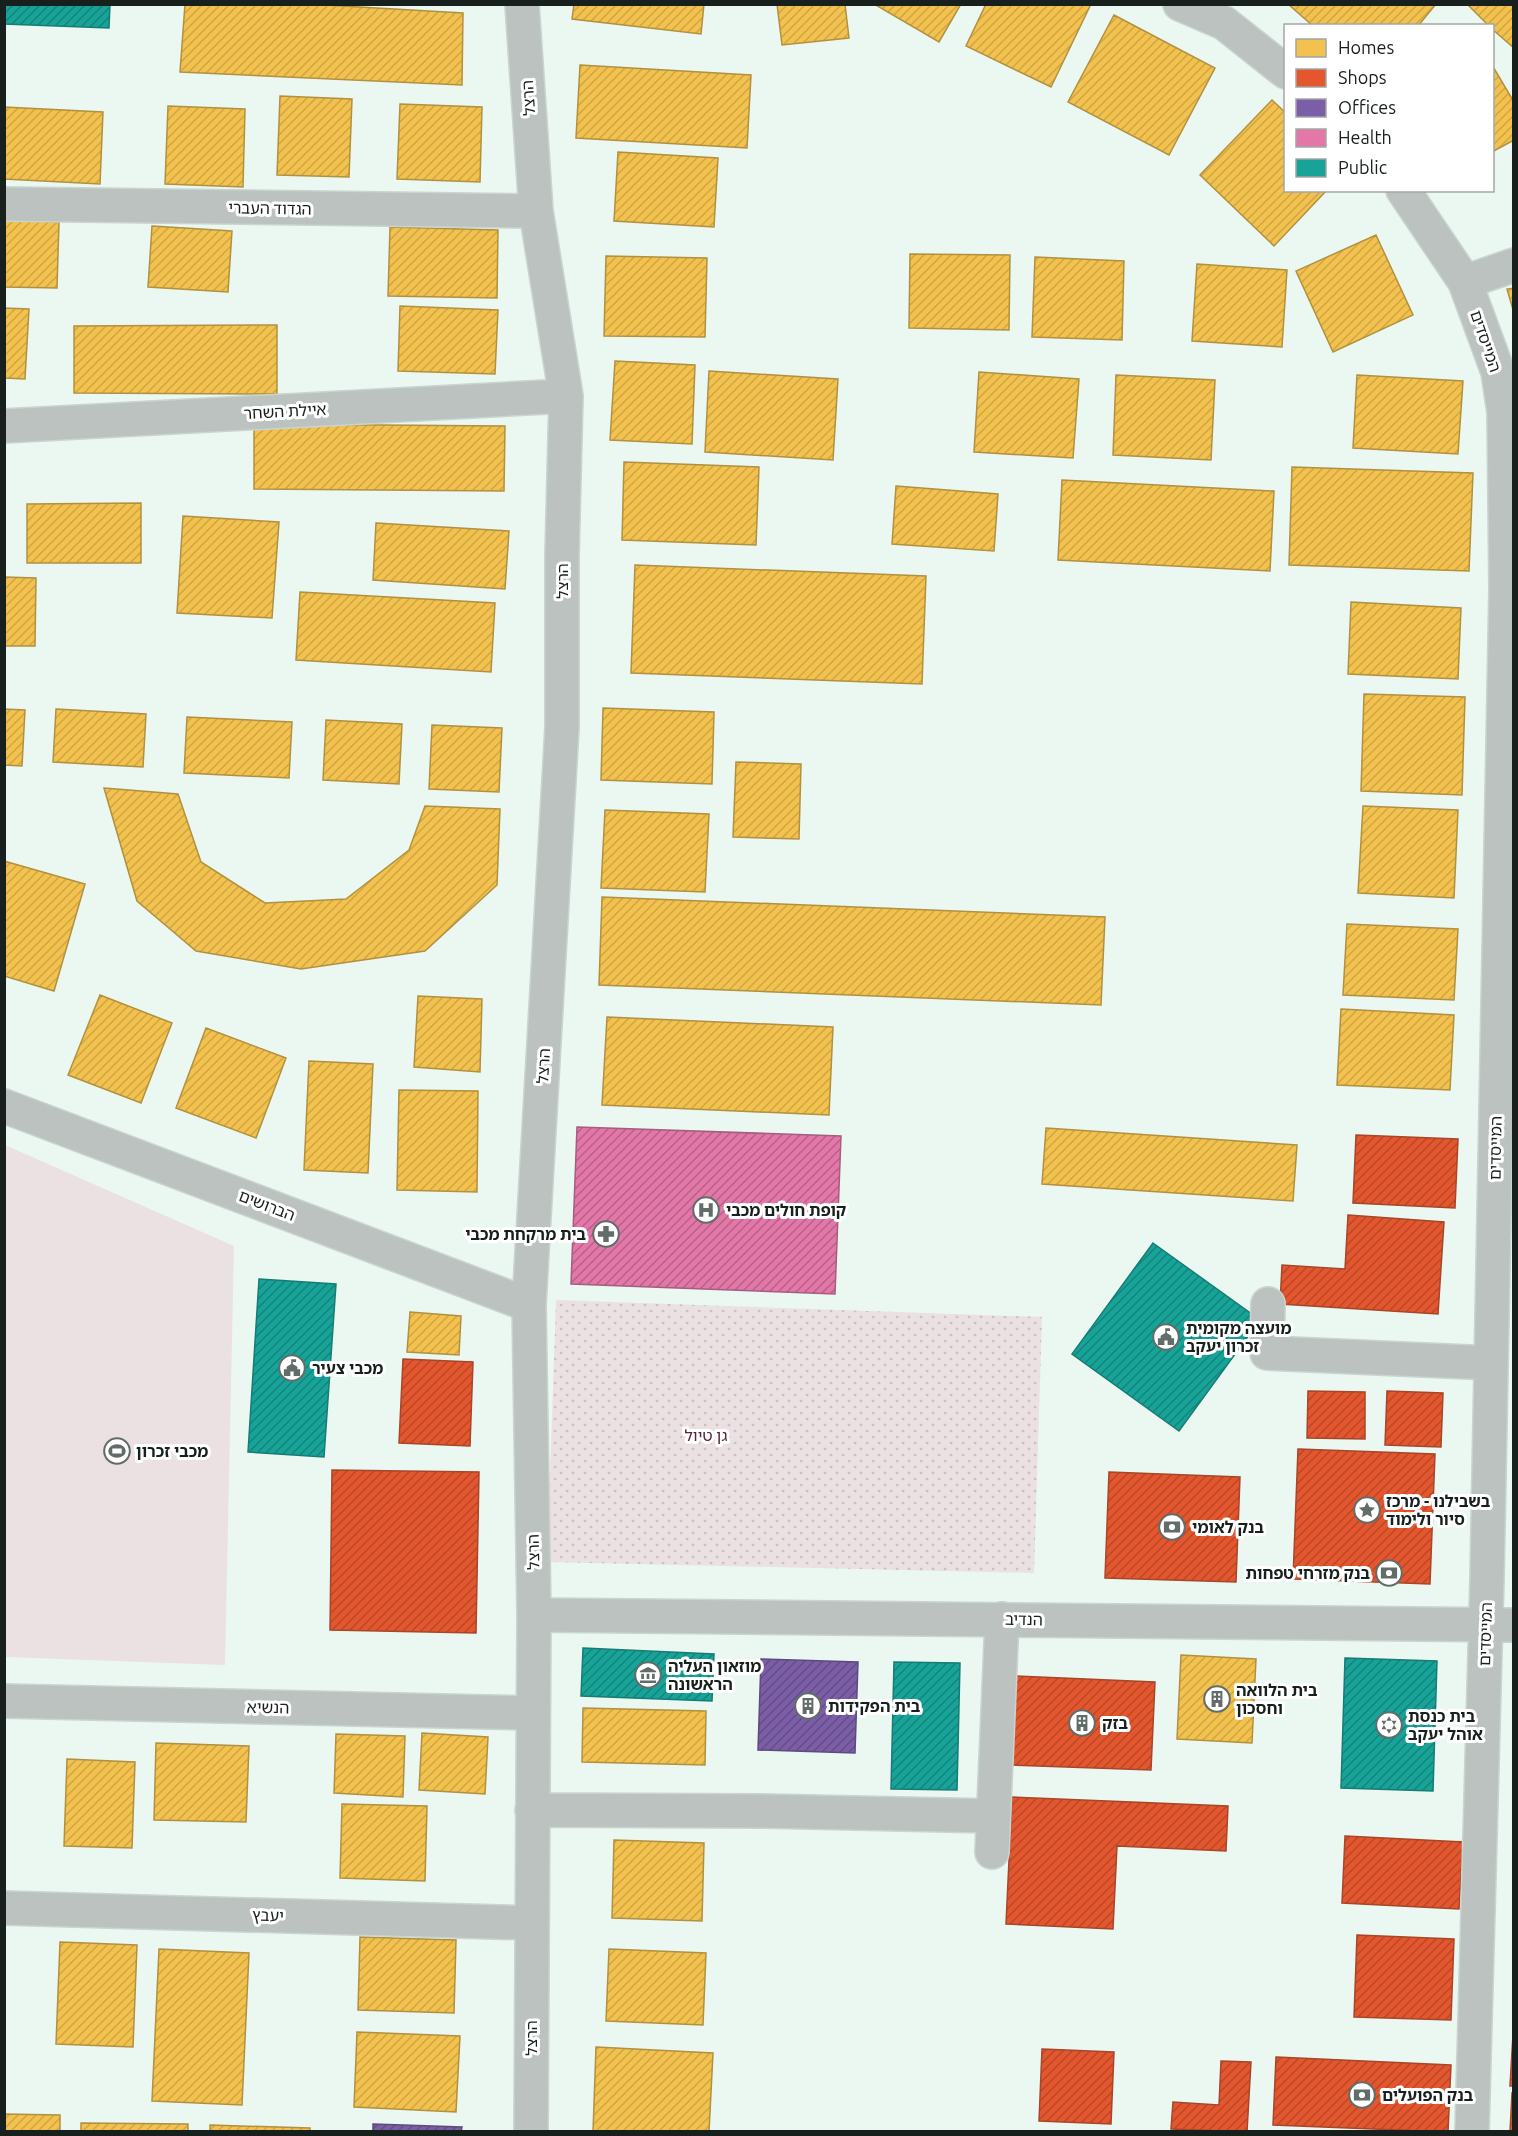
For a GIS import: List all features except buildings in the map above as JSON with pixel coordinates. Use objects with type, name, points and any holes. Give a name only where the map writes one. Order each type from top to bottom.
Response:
[{"type":"street","name":"הרצל","points":[[522,4],[536,211],[566,396],[562,556],[562,727],[529,1305],[534,1615],[531,2132]]},
{"type":"street","points":[[1180,4],[1224,23],[1284,70]]},
{"type":"street","name":"המייסדים","points":[[1404,192],[1465,282],[1498,372],[1504,412],[1506,600],[1503,1311],[1491,1362],[1499,1625],[1472,2132]]},
{"type":"street","name":"הגדוד העברי","points":[[4,204],[536,211]]},
{"type":"street","points":[[1465,282],[1514,265]]},
{"type":"street","name":"איילת השחר","points":[[4,426],[566,396]]},
{"type":"street","name":"הברושים","points":[[4,1106],[529,1305]]},
{"type":"street","points":[[1268,1304],[1267,1353],[1491,1362]]},
{"type":"street","name":"הנדיב","points":[[534,1615],[1499,1625]]},
{"type":"street","points":[[992,1852],[1002,1619]]},
{"type":"street","name":"הנשיא","points":[[4,1701],[532,1713]]},
{"type":"street","points":[[532,1810],[761,1811],[993,1816]]},
{"type":"street","name":"יעבץ","points":[[4,1908],[532,1923]]},
{"type":"green space","name":"מכבי זכרון","points":[[5,1145],[234,1246],[225,1665],[5,1657]]},
{"type":"green space","name":"גן טיול","points":[[556,1300],[1042,1317],[1034,1573],[547,1562]]},
{"type":"place","name":"קופת חולים מכבי","points":[[706,1210]]},
{"type":"place","name":"בית מרקחת מכבי","points":[[606,1234]]},
{"type":"place","name":"מועצה מקומית זכרון יעקב","points":[[1166,1337]]},
{"type":"place","name":"מכבי צעיר","points":[[292,1368]]},
{"type":"place","name":"מכבי זכרון","points":[[117,1451]]},
{"type":"place","name":"בשבילנו - מרכז סיור ולימוד","points":[[1367,1510]]},
{"type":"place","name":"בנק לאומי","points":[[1172,1527]]},
{"type":"place","name":"בנק מזרחי טפחות","points":[[1389,1573]]},
{"type":"place","name":"מוזאון העליה הראשונה","points":[[648,1675]]},
{"type":"place","name":"בית הלוואה וחסכון","points":[[1217,1699]]},
{"type":"place","name":"בית הפקידות","points":[[808,1706]]},
{"type":"place","name":"בזק","points":[[1082,1723]]},
{"type":"place","name":"בית כנסת אוהל יעקב","points":[[1389,1725]]},
{"type":"place","name":"בנק הפועלים","points":[[1362,2095]]}]
